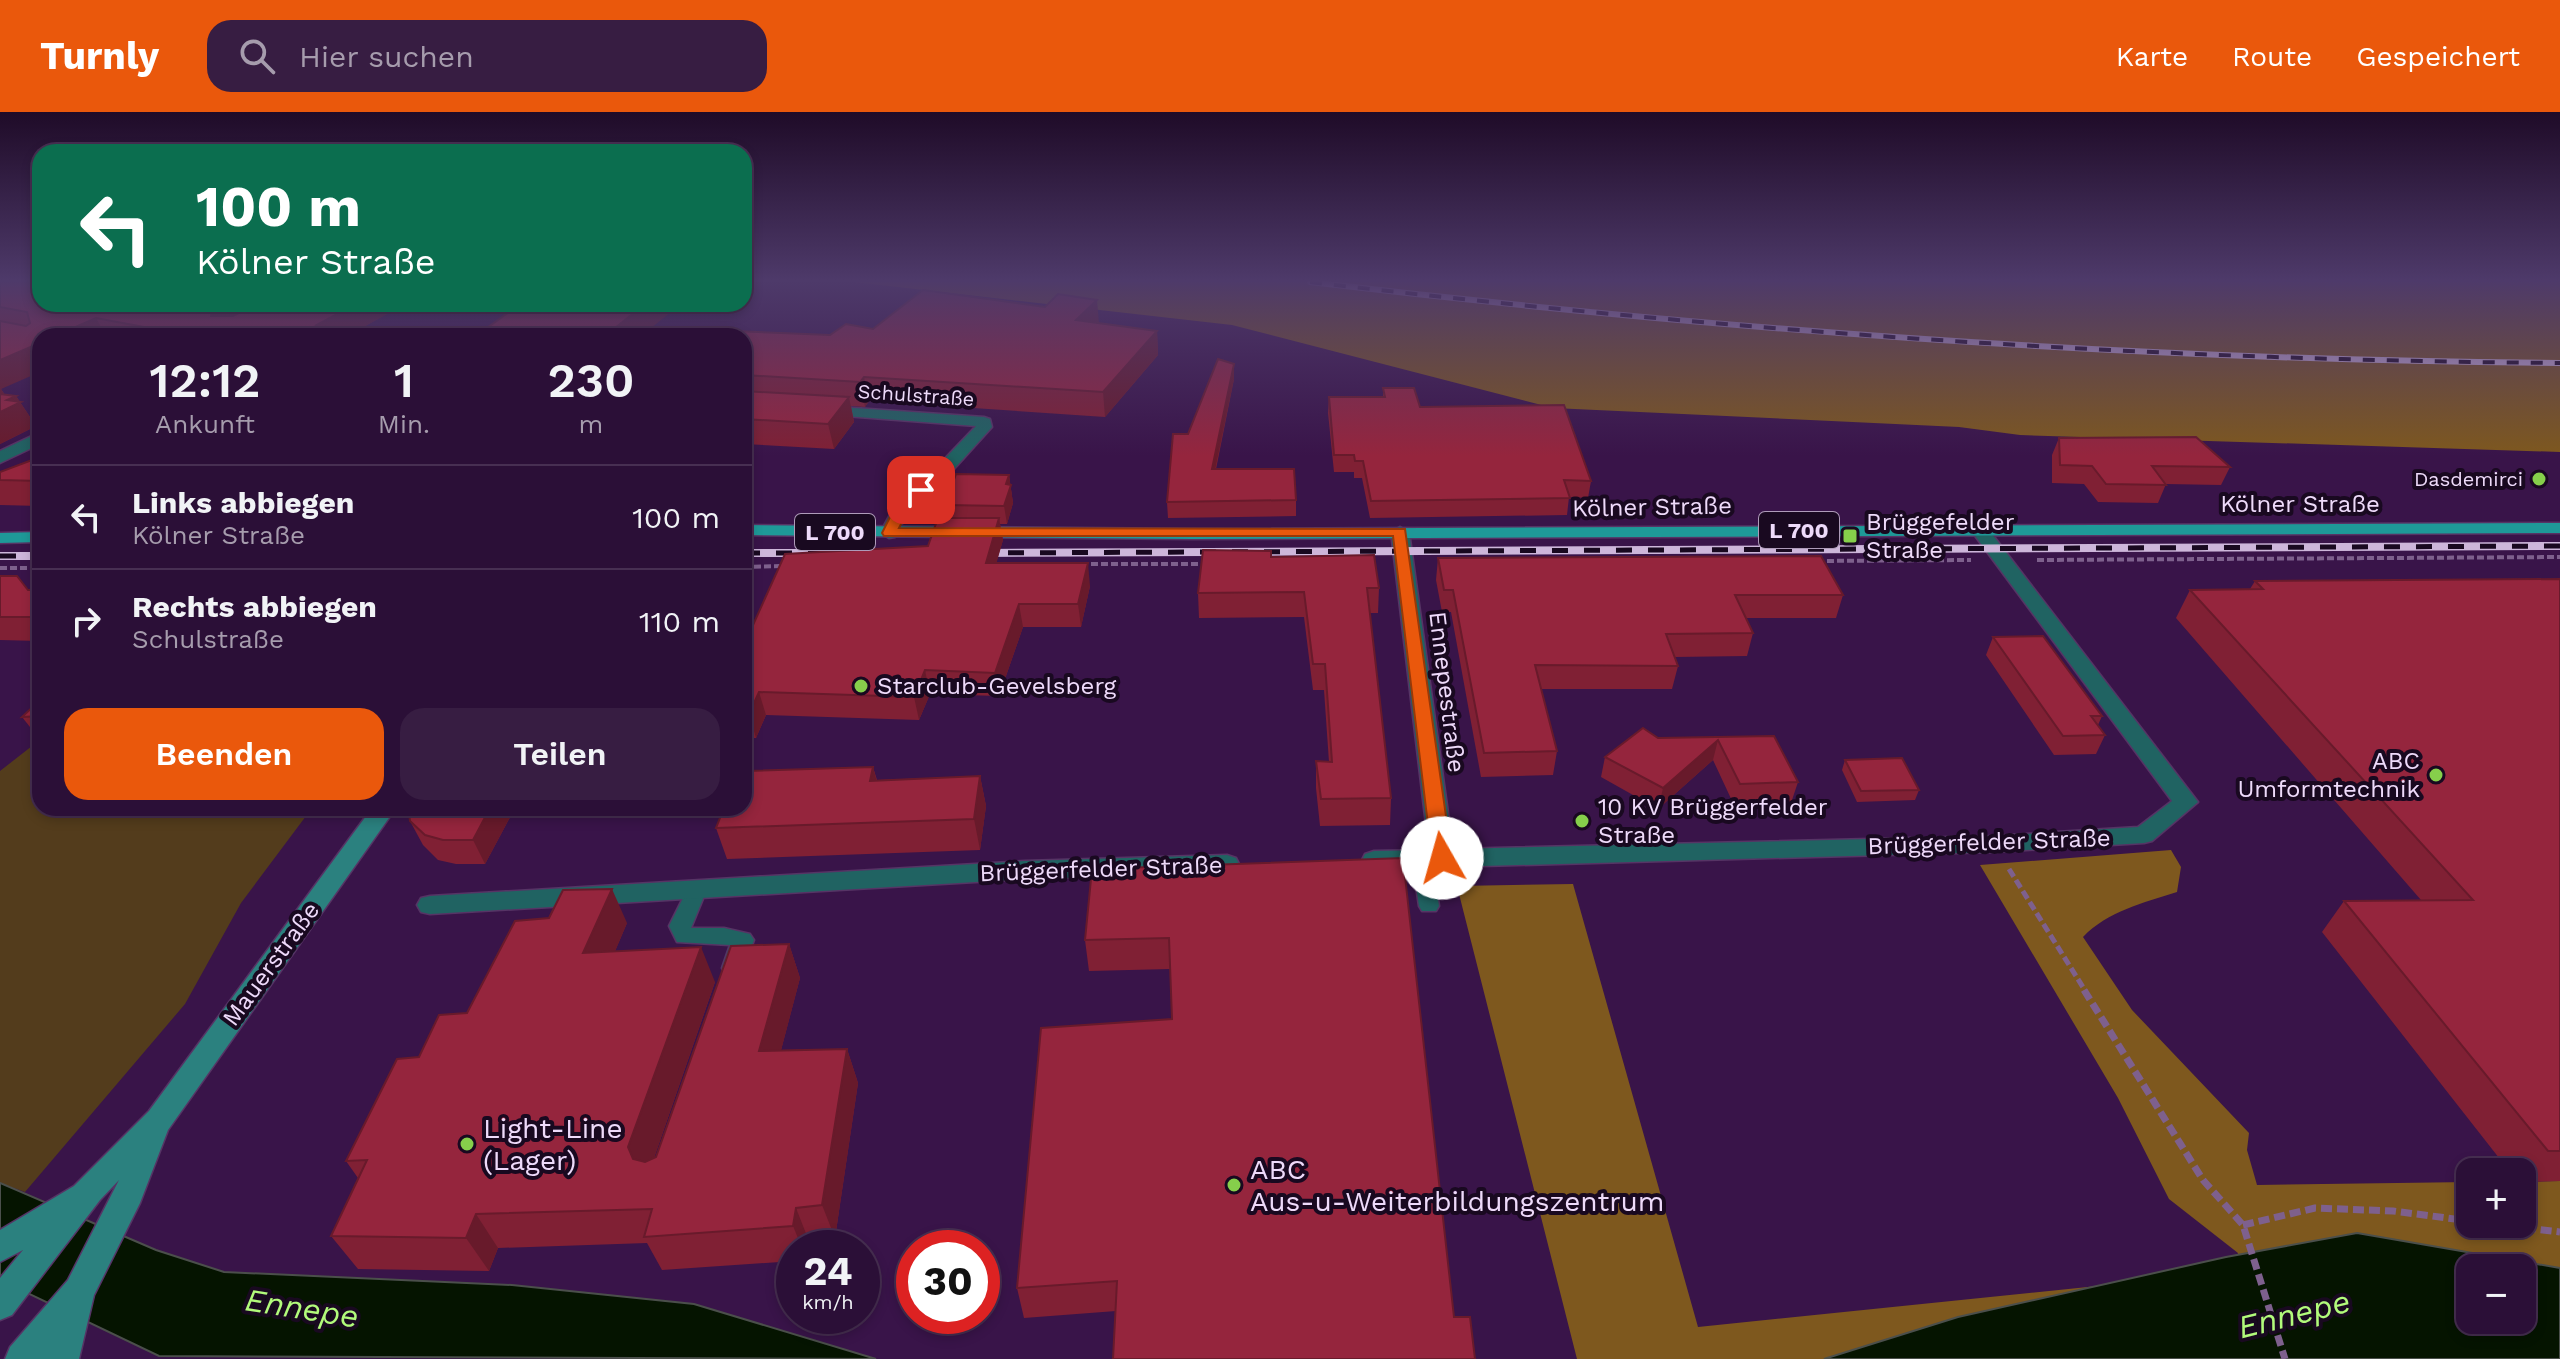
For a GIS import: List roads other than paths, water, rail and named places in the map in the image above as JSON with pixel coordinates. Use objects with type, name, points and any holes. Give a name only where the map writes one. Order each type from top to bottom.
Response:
[{"type":"main road","name":"Kölner Straße","points":[[752,530],[889,533],[2560,528]]},
{"type":"main road","points":[[0,538],[32,537]]},
{"type":"main road","name":"Mauerstraße","points":[[0,1304],[89,1190],[159,1120],[378,816]]},
{"type":"main road","name":"Mauerstraße","points":[[25,1356],[79,1291],[125,1203],[159,1120]]},
{"type":"main road","points":[[0,1247],[89,1190]]},
{"type":"main road","points":[[62,1358],[79,1291]]},
{"type":"street","name":"Schulstraße","points":[[805,410],[984,422],[984,427],[938,476],[904,504],[889,533]]},
{"type":"street","points":[[0,458],[32,441]]},
{"type":"street","name":"Brüggerfelder Straße","points":[[1346,861],[1994,844],[2144,835],[2186,802],[1979,529]]},
{"type":"street","name":"Ennepestraße","points":[[1400,532],[1432,858]]},
{"type":"street","name":"Brüggerfelder Straße","points":[[430,905],[1025,870],[1254,863]]},
{"type":"lane","points":[[1429,906],[1432,858]]},
{"type":"lane","points":[[697,889],[679,926],[684,936],[724,936],[743,940],[727,985]]},
{"type":"water","name":"Ennepe","points":[[0,1183],[156,1250],[224,1272],[512,1285],[694,1304],[776,1329],[776,1334],[793,1334],[876,1359],[159,1356],[0,1280]]},
{"type":"water","name":"Ennepe","points":[[2357,1233],[2479,1254],[2456,1254],[2456,1334],[2536,1334],[2536,1264],[2560,1268],[2560,1359],[1824,1359],[1958,1317],[2226,1257]]},
{"type":"railway","points":[[1937,340],[2246,356],[2560,363]]},
{"type":"railway","points":[[976,553],[2560,546]]},
{"type":"railway","points":[[752,553],[824,553]]},
{"type":"railway","points":[[0,556],[32,556]]},
{"type":"place","name":"Dasdemirci","points":[[2539,479]]},
{"type":"place","name":"Brüggefelder Straße","points":[[1850,536]]},
{"type":"place","name":"Starclub-Gevelsberg","points":[[861,686]]},
{"type":"place","name":"ABC Umformtechnik","points":[[2436,775]]},
{"type":"place","name":"10 KV Brüggerfelder Straße","points":[[1582,821]]},
{"type":"place","name":"Light-Line (Lager)","points":[[467,1144]]},
{"type":"place","name":"ABC Aus-u-Weiterbildungszentrum","points":[[1234,1185]]}]
